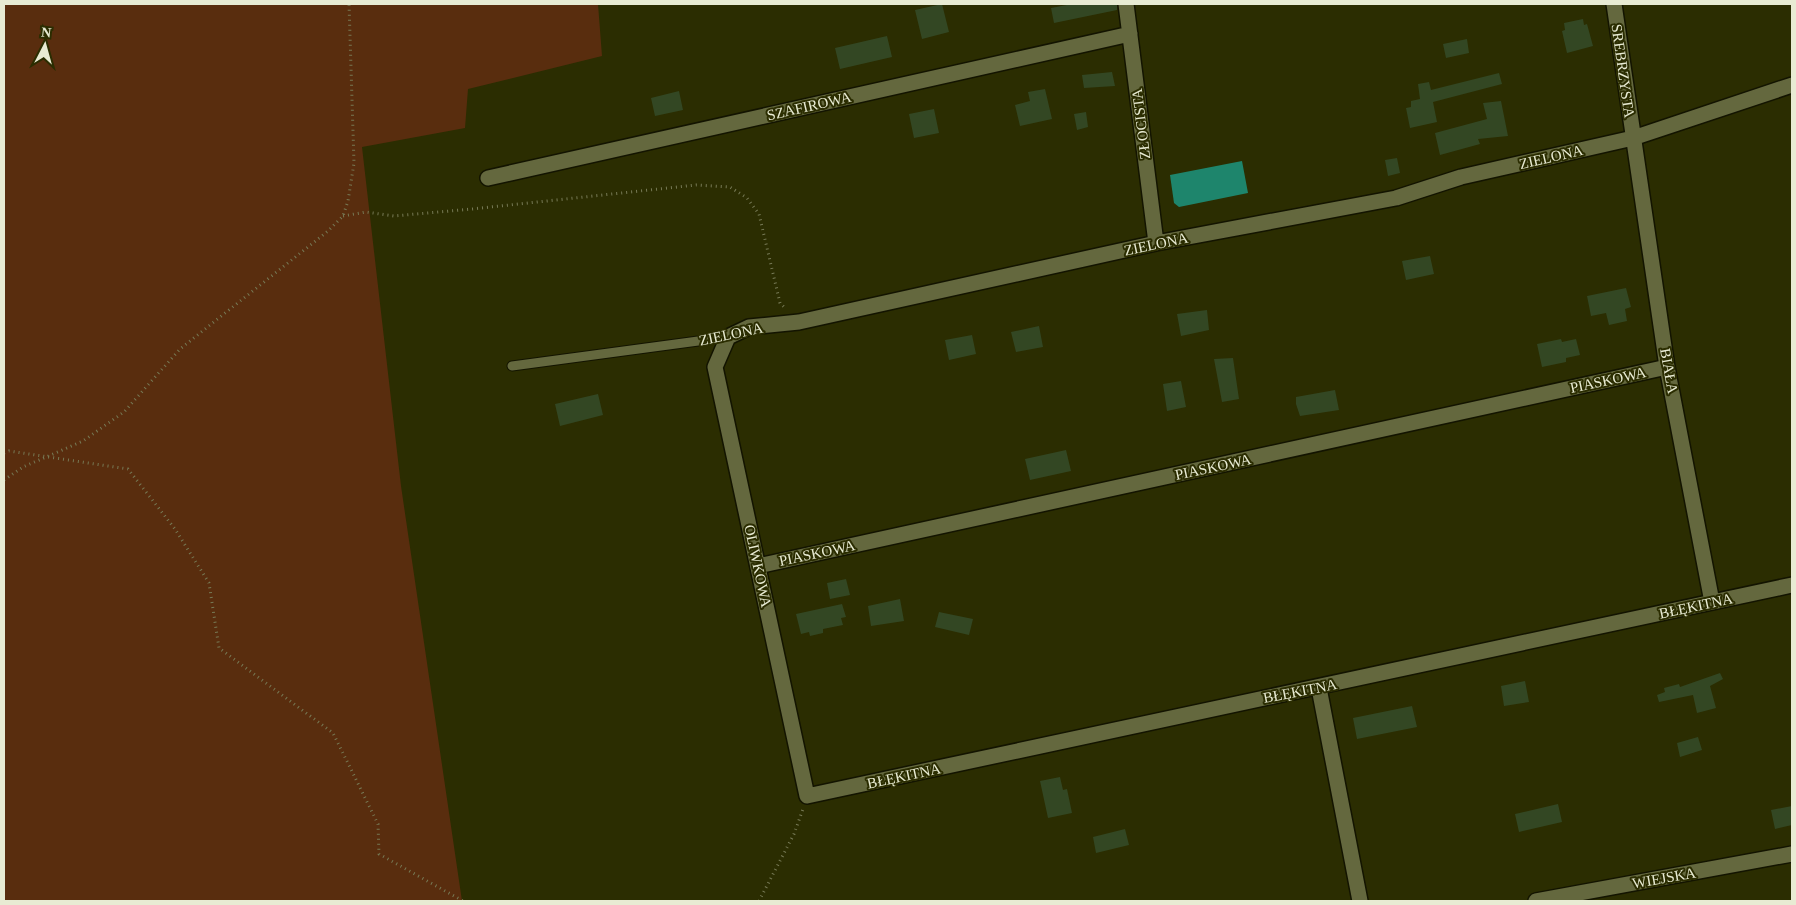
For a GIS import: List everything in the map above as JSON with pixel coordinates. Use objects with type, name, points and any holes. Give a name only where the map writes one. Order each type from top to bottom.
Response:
[{"type":"street","name":"ZŁOCISTA","points":[[1126,4],[1156,243]]},
{"type":"street","name":"SREBRZYSTA","points":[[1614,4],[1633,138]]},
{"type":"street","name":"SZAFIROWA","points":[[488,178],[1130,34]]},
{"type":"street","name":"ZIELONA","points":[[728,337],[749,327],[799,322],[1156,243],[1396,198],[1461,177],[1633,138],[1792,85]]},
{"type":"street","name":"BIAŁA","points":[[1633,138],[1667,367],[1712,602]]},
{"type":"street","name":"OLIWKOWA","points":[[728,337],[715,366],[807,796]]},
{"type":"street","name":"PIASKOWA","points":[[758,566],[1667,367]]},
{"type":"street","name":"BŁĘKITNA","points":[[807,796],[1183,714],[1319,688],[1792,585]]},
{"type":"street","points":[[1319,688],[1360,901]]},
{"type":"street","name":"WIEJSKA","points":[[1536,901],[1792,854]]},
{"type":"lane","name":"ZIELONA","points":[[512,366],[728,337]]},
{"type":"path","points":[[4,480],[23,467],[83,441],[124,412],[180,349],[328,231],[343,216],[348,201],[354,163],[349,4]]},
{"type":"path","points":[[343,216],[366,212],[394,216],[696,185],[730,187],[747,198],[759,214],[780,302],[799,322]]},
{"type":"path","points":[[4,453],[9,451],[128,469],[175,529],[209,583],[219,648],[333,733],[378,824],[379,854],[463,901]]},
{"type":"path","points":[[759,901],[794,834],[807,796]]},
{"type":"shaded area","points":[[4,4],[598,4],[602,56],[468,89],[465,128],[362,147],[401,486],[462,901],[4,901]]},
{"type":"water","points":[[1242,161],[1248,193],[1179,207],[1174,203],[1170,175]]},
{"type":"building","points":[[942,4],[949,32],[922,39],[915,10]]},
{"type":"building","points":[[1072,4],[1117,4],[1117,10],[1054,23],[1051,8]]},
{"type":"building","points":[[1583,19],[1584,25],[1587,24],[1593,46],[1567,53],[1562,31],[1565,30],[1564,23]]},
{"type":"building","points":[[887,36],[892,57],[840,69],[835,48]]},
{"type":"building","points":[[1467,39],[1469,53],[1446,58],[1443,44]]},
{"type":"building","points":[[1112,72],[1115,86],[1084,88],[1082,75]]},
{"type":"building","points":[[1499,73],[1502,84],[1433,102],[1437,122],[1410,128],[1406,108],[1411,107],[1411,101],[1420,99],[1418,84],[1429,82],[1431,90]]},
{"type":"building","points":[[1045,89],[1052,119],[1020,126],[1015,105],[1030,101],[1028,92]]},
{"type":"building","points":[[679,91],[683,110],[655,116],[651,98]]},
{"type":"building","points":[[1501,101],[1508,136],[1478,139],[1480,144],[1440,155],[1435,133],[1487,119],[1483,103]]},
{"type":"building","points":[[934,109],[939,133],[914,138],[909,114]]},
{"type":"building","points":[[1086,112],[1088,127],[1077,130],[1074,114]]},
{"type":"building","points":[[1397,158],[1400,173],[1388,176],[1385,160]]},
{"type":"building","points":[[1430,256],[1434,274],[1406,280],[1402,261]]},
{"type":"building","points":[[1626,288],[1631,307],[1625,309],[1627,321],[1609,325],[1606,313],[1591,316],[1587,296]]},
{"type":"building","points":[[1207,310],[1209,330],[1181,336],[1177,314]]},
{"type":"building","points":[[1039,326],[1043,347],[1016,352],[1011,332]]},
{"type":"building","points":[[972,335],[976,354],[949,360],[945,340]]},
{"type":"building","points":[[1561,339],[1562,342],[1576,339],[1580,355],[1566,358],[1566,362],[1542,367],[1537,344]]},
{"type":"building","points":[[1233,358],[1239,399],[1222,402],[1214,359]]},
{"type":"building","points":[[1181,381],[1186,407],[1167,411],[1163,384]]},
{"type":"building","points":[[1335,390],[1339,410],[1300,416],[1296,397]]},
{"type":"building","points":[[598,394],[603,415],[560,426],[555,404]]},
{"type":"building","points":[[1066,450],[1071,471],[1030,480],[1025,459]]},
{"type":"building","points":[[846,579],[850,595],[830,599],[827,583]]},
{"type":"building","points":[[900,599],[904,621],[871,626],[868,606]]},
{"type":"building","points":[[842,604],[846,617],[841,618],[843,625],[823,629],[823,633],[810,636],[809,632],[801,634],[796,614]]},
{"type":"building","points":[[939,612],[973,619],[969,635],[935,627]]},
{"type":"building","points":[[1720,673],[1723,679],[1710,686],[1716,708],[1697,713],[1693,695],[1659,702],[1657,695],[1665,692],[1664,688],[1679,684],[1680,687]]},
{"type":"building","points":[[1525,681],[1529,702],[1504,706],[1501,686]]},
{"type":"building","points":[[1412,706],[1417,727],[1357,739],[1353,718]]},
{"type":"building","points":[[1698,737],[1702,750],[1680,757],[1677,743]]},
{"type":"building","points":[[1060,777],[1063,790],[1067,789],[1072,813],[1048,818],[1040,781]]},
{"type":"building","points":[[1558,804],[1562,822],[1519,832],[1515,814]]},
{"type":"building","points":[[1792,806],[1792,825],[1775,829],[1771,810]]},
{"type":"building","points":[[1125,829],[1129,845],[1096,853],[1093,837]]}]
